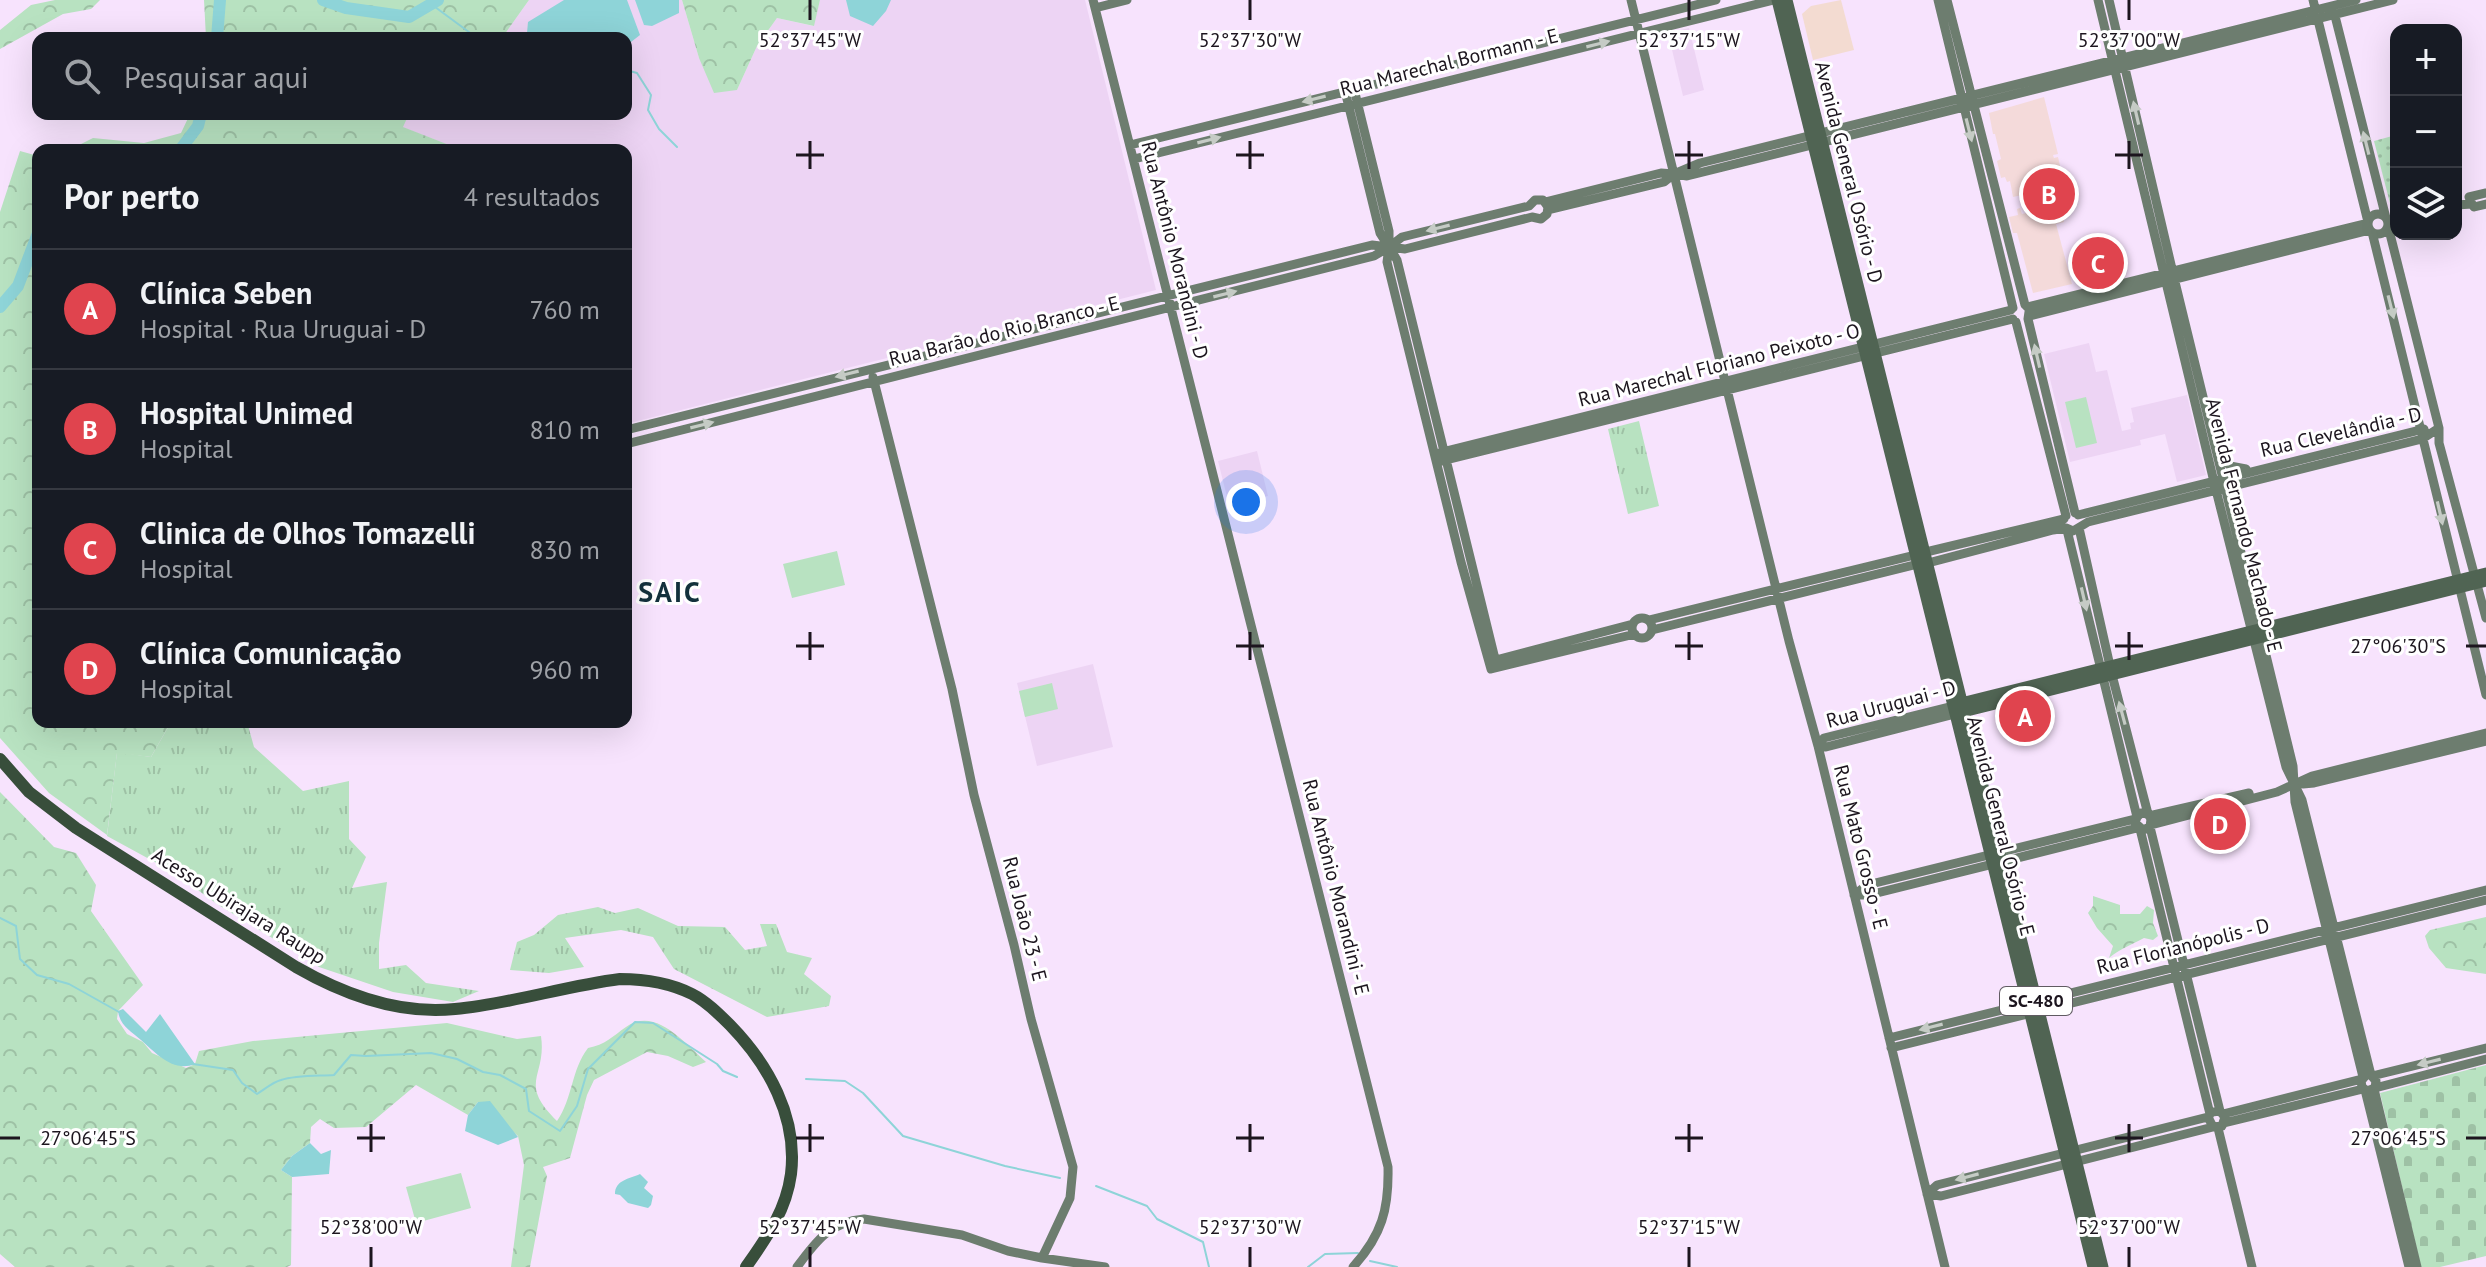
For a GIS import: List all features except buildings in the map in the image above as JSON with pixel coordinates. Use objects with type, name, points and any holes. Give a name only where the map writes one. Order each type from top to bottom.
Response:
[{"type":"highway","name":"Acesso Ubirajara Raupp","points":[[0,759],[29,792],[76,828],[327,985],[380,1003],[420,1009],[455,1009],[620,979],[655,982],[694,995],[719,1014],[755,1054],[775,1086],[790,1131],[791,1171],[787,1193],[773,1227],[746,1267]]},
{"type":"main road","name":"Avenida General Osório - D","points":[[1776,0],[1817,139]]},
{"type":"main road","name":"Avenida General Osório - D","points":[[1787,0],[1817,139],[1870,350]]},
{"type":"main road","name":"Avenida General Osório - E","points":[[1870,350],[2070,1157],[2090,1235],[2103,1267]]},
{"type":"main road","name":"Rua Uruguai - D","points":[[1959,709],[2481,578]]},
{"type":"main road","name":"Avenida General Osório - E","points":[[2090,1235],[2093,1267]]},
{"type":"street","points":[[1094,4],[1127,0]]},
{"type":"street","name":"Rua Mato Grosso - E","points":[[1631,0],[1945,1267]]},
{"type":"street","name":"Rua Marechal Bormann - E","points":[[1134,159],[1776,0]]},
{"type":"street","points":[[1938,0],[2027,312],[2106,672],[2252,1267]]},
{"type":"street","points":[[1947,0],[1991,222],[2013,315],[2072,522]]},
{"type":"street","points":[[2098,0],[2119,63]]},
{"type":"street","points":[[2109,0],[2119,63],[2169,276]]},
{"type":"street","points":[[2332,7],[2356,0]]},
{"type":"street","points":[[1547,206],[1546,215],[1541,219],[1532,217],[1528,211],[1535,200],[1547,206],[1664,182],[1674,174],[1687,176],[1737,158],[2119,63],[2315,10],[2393,0]]},
{"type":"street","points":[[1710,16],[1711,1]]},
{"type":"street","name":"Rua Marechal Bormann - E","points":[[1130,145],[1711,1]]},
{"type":"street","name":"Rua Antônio Morandini - D","points":[[1094,4],[1222,510]]},
{"type":"street","points":[[2027,312],[2370,227],[2381,234],[2390,221],[2332,7]]},
{"type":"street","points":[[2315,10],[2486,695]]},
{"type":"street","points":[[1350,90],[1370,174],[1389,231],[1387,262],[1404,308],[1493,664],[1634,629],[1640,618],[1650,625],[1645,637],[1634,629]]},
{"type":"street","points":[[1253,114],[1256,129]]},
{"type":"street","points":[[2472,204],[2469,197],[2486,193]]},
{"type":"street","points":[[2462,205],[2472,204],[2474,207],[2486,204]]},
{"type":"street","name":"Rua Barão do Rio Branco - E","points":[[632,442],[1374,256],[1402,237],[1529,206]]},
{"type":"street","points":[[2370,227],[2372,217],[2377,214],[2390,221]]},
{"type":"street","name":"Rua Barão do Rio Branco - E","points":[[632,428],[1372,245],[1405,249],[1532,217]]},
{"type":"street","points":[[1991,222],[2002,219]]},
{"type":"street","points":[[1468,221],[1471,232]]},
{"type":"street","points":[[2394,240],[2439,428],[2439,443],[2481,578],[2486,618]]},
{"type":"street","points":[[1271,270],[1274,281]]},
{"type":"street","name":"Avenida Fernando Machado - E","points":[[2169,276],[2216,449],[2219,484]]},
{"type":"street","name":"Avenida Fernando Machado - E","points":[[2169,276],[2237,557],[2293,766],[2294,784],[2302,800],[2409,1267]]},
{"type":"street","points":[[2013,315],[2018,304],[2027,312]]},
{"type":"street","points":[[1097,312],[1100,325]]},
{"type":"street","points":[[2013,315],[2024,322],[2027,312]]},
{"type":"street","name":"Rua Marechal Floriano Peixoto - O","points":[[1441,457],[2013,315]]},
{"type":"street","points":[[959,347],[961,360]]},
{"type":"street","name":"Rua João 23 - E","points":[[871,368],[954,698],[974,795],[1042,1061],[1073,1167],[1070,1198],[1042,1258]]},
{"type":"street","name":"Rua Clevelândia - D","points":[[1650,625],[2439,428]]},
{"type":"street","name":"Rua Clevelândia - D","points":[[2219,484],[2261,469],[2421,434]]},
{"type":"street","points":[[2216,449],[2224,461],[2236,469],[2261,469]]},
{"type":"street","name":"Rua Antônio Morandini - E","points":[[1222,510],[1388,1167],[1389,1197],[1382,1224],[1368,1251],[1353,1267]]},
{"type":"street","name":"Rua Uruguai - D","points":[[1818,746],[1826,747],[1885,727],[1959,709]]},
{"type":"street","points":[[2341,773],[2486,733]]},
{"type":"street","points":[[1854,895],[1867,885],[1921,877],[2223,802],[2275,786],[2294,784],[2312,776],[2341,773],[2486,741]]},
{"type":"street","name":"Rua Florianópolis - D","points":[[1890,1043],[2422,910],[2486,890]]},
{"type":"street","name":"Rua Florianópolis - D","points":[[2422,910],[2486,900]]},
{"type":"street","points":[[2368,1083],[2486,1048]]},
{"type":"street","points":[[2467,1052],[2470,1063]]},
{"type":"street","points":[[1927,1194],[1941,1196],[1997,1182],[2148,1132],[2486,1059]]},
{"type":"street","name":"Avenida Fernando Machado - E","points":[[2368,1083],[2417,1267]]},
{"type":"street","points":[[1927,1194],[1937,1185],[1993,1170],[2151,1143],[2217,1119]]},
{"type":"street","points":[[2148,1132],[2151,1143]]},
{"type":"street","points":[[1993,1170],[1997,1182]]},
{"type":"street","points":[[797,1267],[823,1233],[848,1220],[864,1219],[962,1235],[1042,1258],[1105,1267]]},
{"type":"shaded area","points":[[529,0],[682,0],[699,58],[737,90],[757,46],[777,18],[813,26],[820,0],[1085,0],[1156,290],[632,422],[632,144],[446,144],[402,127],[406,120],[632,120],[632,32],[506,32]]},
{"type":"shaded area","points":[[564,0],[627,0],[640,35],[632,41],[632,32],[527,32],[528,22]]},
{"type":"shaded area","points":[[635,0],[679,0],[679,13],[652,26],[644,25]]},
{"type":"shaded area","points":[[846,0],[891,0],[873,26],[850,16]]},
{"type":"shaded area","points":[[1841,0],[1854,50],[1813,60],[1802,14],[1811,6]]},
{"type":"shaded area","points":[[1689,28],[1704,90],[1683,96],[1668,33]]},
{"type":"shaded area","points":[[2044,97],[2058,154],[2053,155],[2054,158],[2058,157],[2064,183],[2059,188],[2065,187],[2071,213],[2062,215],[2064,222],[2056,224],[2072,284],[2033,293],[2017,233],[2013,233],[2009,217],[2018,215],[2017,209],[2020,208],[2022,214],[2035,211],[2031,193],[2013,197],[2010,181],[2001,178],[1997,161],[2001,159],[1989,113]]},
{"type":"shaded area","points":[[2089,343],[2096,372],[2107,370],[2122,431],[2131,429],[2130,423],[2134,422],[2131,408],[2187,395],[2206,475],[2177,482],[2165,434],[2140,440],[2141,445],[2070,462],[2044,354]]},
{"type":"shaded area","points":[[1257,451],[1268,496],[1229,505],[1218,461]]},
{"type":"shaded area","points":[[1093,664],[1113,747],[1037,766],[1017,683]]},
{"type":"shaded area","points":[[123,1009],[146,1032],[160,1014],[195,1064],[179,1066],[159,1056],[124,1024],[118,1011]]},
{"type":"shaded area","points":[[490,1101],[518,1137],[498,1145],[465,1131],[468,1115],[478,1102]]},
{"type":"shaded area","points":[[310,1143],[321,1154],[331,1150],[329,1174],[292,1177],[281,1170],[292,1156]]},
{"type":"shaded area","points":[[640,1174],[648,1182],[644,1188],[653,1196],[648,1208],[628,1203],[615,1194],[620,1183]]},
{"type":"green space","points":[[55,0],[100,0],[91,9],[63,14],[0,49],[0,30],[31,5]]},
{"type":"green space","points":[[204,0],[529,0],[506,32],[206,32]]},
{"type":"green space","points":[[682,0],[820,0],[814,26],[777,18],[757,46],[737,90],[714,93],[699,58]]},
{"type":"green space","points":[[187,120],[406,120],[403,127],[447,144],[81,144],[93,138],[144,143],[181,133]]},
{"type":"green space","points":[[2390,137],[2390,203],[2374,141]]},
{"type":"green space","points":[[20,151],[32,154],[32,728],[168,728],[151,757],[117,753],[107,835],[49,793],[0,738],[0,212]]},
{"type":"green space","points":[[2086,397],[2097,443],[2076,448],[2065,402]]},
{"type":"green space","points":[[1639,421],[1659,506],[1628,514],[1608,429]]},
{"type":"green space","points":[[837,551],[845,585],[792,598],[783,564]]},
{"type":"green space","points":[[1052,683],[1058,709],[1025,717],[1019,691]]},
{"type":"green space","points":[[168,728],[249,728],[254,747],[303,791],[349,781],[349,839],[366,857],[352,888],[387,882],[379,969],[406,965],[426,983],[479,991],[453,1002],[393,992],[319,967],[217,904],[173,872],[107,836],[117,752],[151,757]]},
{"type":"green space","points":[[0,792],[54,847],[76,853],[96,885],[91,911],[143,985],[118,1011],[117,1019],[127,1034],[143,1042],[152,1053],[186,1068],[195,1064],[199,1051],[253,1041],[447,1023],[517,1039],[541,1036],[536,1088],[545,1108],[557,1121],[578,1065],[588,1048],[637,1022],[659,1024],[679,1037],[706,1062],[693,1067],[668,1056],[647,1052],[594,1080],[570,1158],[543,1167],[547,1176],[530,1267],[511,1267],[524,1165],[518,1136],[478,1102],[468,1115],[416,1085],[366,1127],[334,1128],[320,1119],[311,1127],[310,1143],[292,1156],[281,1170],[292,1177],[291,1265],[287,1267],[15,1267],[0,1254]]},
{"type":"green space","points":[[2093,896],[2120,905],[2120,914],[2140,914],[2147,906],[2154,910],[2153,923],[2158,936],[2153,940],[2144,938],[2109,958],[2113,946],[2088,913],[2093,906]]},
{"type":"green space","points":[[598,907],[615,913],[638,908],[678,926],[725,927],[745,950],[767,946],[760,924],[776,924],[787,952],[812,958],[804,974],[831,996],[829,1006],[767,1017],[674,969],[653,937],[621,930],[565,938],[584,967],[549,973],[510,970],[517,942],[534,935],[558,915]]},
{"type":"green space","points":[[2486,917],[2486,974],[2446,968],[2429,948],[2425,936],[2430,930]]},
{"type":"green space","points":[[2486,1065],[2486,1256],[2440,1267],[2421,1267],[2380,1093]]},
{"type":"green space","points":[[461,1173],[471,1208],[416,1223],[406,1187]]},
{"type":"waterway","points":[[217,32],[220,0]]},
{"type":"waterway","points":[[323,0],[346,8],[409,17],[438,0]]},
{"type":"waterway","points":[[431,4],[469,32]]},
{"type":"waterway","points":[[632,72],[637,73],[651,95],[648,110],[659,129],[677,147]]},
{"type":"waterway","points":[[184,144],[200,120]]},
{"type":"waterway","points":[[0,307],[18,286],[32,249]]},
{"type":"waterway","points":[[0,918],[16,926],[20,959],[37,975],[69,984],[119,1012]]},
{"type":"waterway","points":[[193,1064],[233,1070],[242,1083],[257,1094],[287,1078],[334,1075],[351,1055],[431,1053],[500,1075],[526,1089],[529,1111],[560,1131],[577,1106],[588,1069],[635,1022],[653,1023],[723,1071],[737,1077]]},
{"type":"waterway","points":[[806,1079],[845,1081],[863,1093],[903,1136],[1005,1166],[1060,1178]]},
{"type":"waterway","points":[[1096,1186],[1147,1206],[1157,1219],[1203,1242],[1209,1267]]},
{"type":"waterway","points":[[1308,1267],[1325,1254],[1358,1253]]},
{"type":"waterway","points":[[1370,1261],[1397,1267]]},
{"type":"place","name":"Hospital Unimed","points":[[2049,194]]},
{"type":"place","name":"Clinica de Olhos Tomazelli","points":[[2098,263]]},
{"type":"place","name":"Clínica Seben","points":[[2025,716]]},
{"type":"place","name":"Clínica Comunicação","points":[[2220,824]]},
{"type":"district","name":"SAIC","points":[[670,592]]}]
